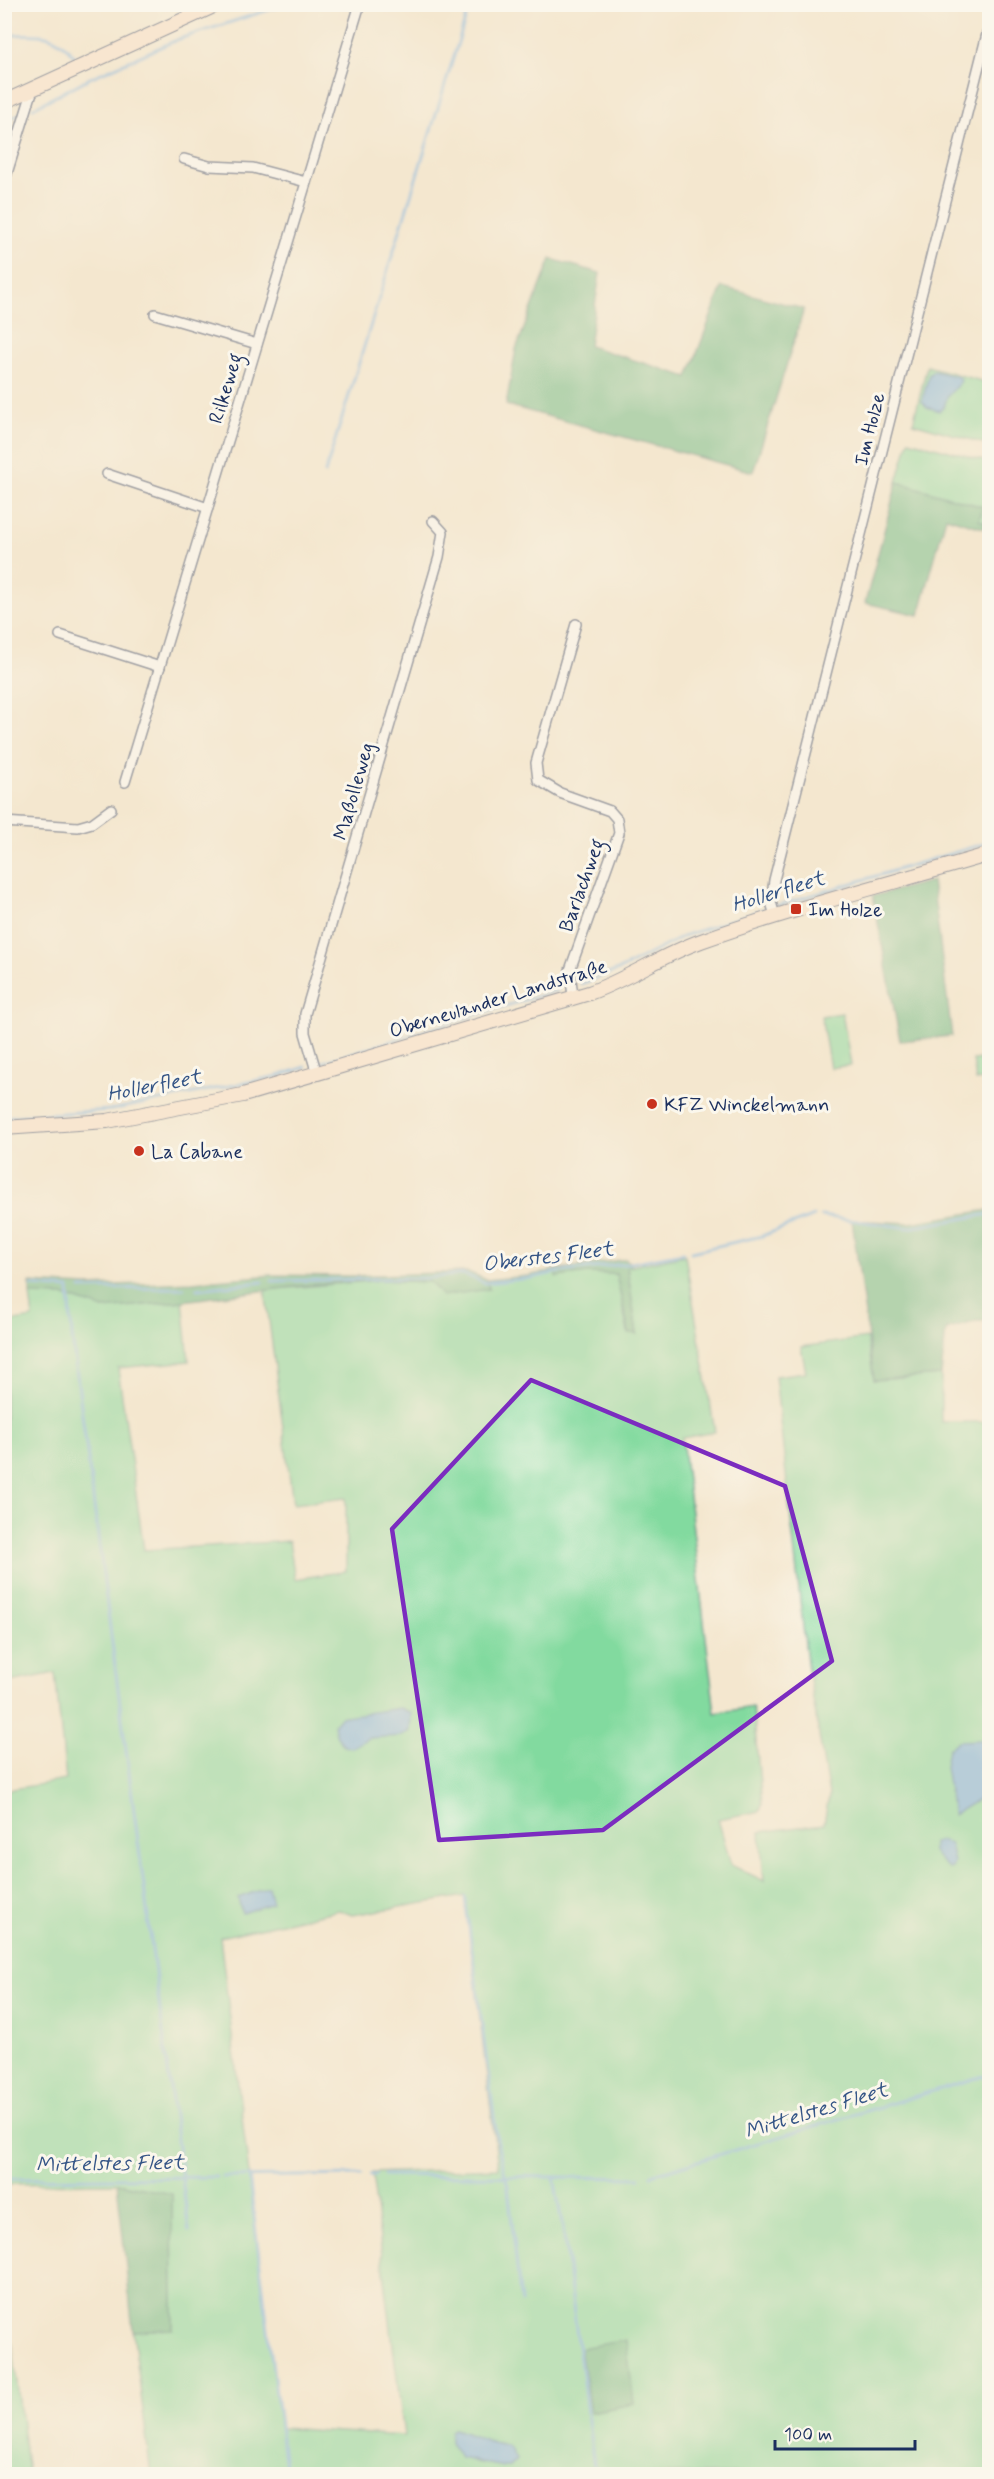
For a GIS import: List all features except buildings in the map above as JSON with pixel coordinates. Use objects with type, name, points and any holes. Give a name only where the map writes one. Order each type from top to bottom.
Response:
[{"type":"street","points":[[4,102],[218,4]]},
{"type":"street","name":"Rilkeweg","points":[[125,782],[360,4]]},
{"type":"street","name":"Im Holze","points":[[773,909],[774,880],[990,22]]},
{"type":"street","points":[[4,183],[33,89]]},
{"type":"street","points":[[184,159],[209,166],[253,168],[306,182]]},
{"type":"street","points":[[155,314],[257,344]]},
{"type":"street","points":[[107,474],[208,508]]},
{"type":"street","name":"Maßolleweg","points":[[317,1074],[305,1033],[305,1014],[439,557],[443,532],[433,521]]},
{"type":"street","name":"Barlachweg","points":[[573,997],[570,970],[619,833],[617,819],[610,811],[560,794],[538,780],[536,763],[576,624]]},
{"type":"street","points":[[60,635],[160,667]]},
{"type":"street","points":[[4,822],[78,827],[92,823],[111,809]]},
{"type":"street","name":"Oberneulander Landstraße","points":[[4,1128],[107,1121],[210,1102],[317,1074],[615,983],[698,942],[773,909],[990,854]]},
{"type":"highlighted area","points":[[531,1380],[785,1486],[832,1661],[603,1830],[439,1840],[392,1529]]},
{"type":"green space","points":[[551,259],[600,273],[589,346],[688,377],[722,287],[804,309],[753,472],[506,405],[516,349]]},
{"type":"green space","points":[[927,366],[989,383],[989,445],[913,423]]},
{"type":"green space","points":[[909,440],[989,462],[989,524],[979,521],[983,507],[897,482]]},
{"type":"green space","points":[[897,482],[983,507],[979,520],[989,524],[989,530],[946,517],[919,615],[865,603]]},
{"type":"green space","points":[[932,881],[952,1036],[900,1041],[873,896]]},
{"type":"green space","points":[[842,1013],[851,1065],[830,1068],[821,1016]]},
{"type":"green space","points":[[989,1058],[989,1079],[976,1081],[973,1060]]},
{"type":"green space","points":[[989,1210],[989,1321],[977,1321],[946,1330],[941,1375],[874,1380],[852,1220],[910,1223]]},
{"type":"green space","points":[[685,1255],[715,1432],[682,1438],[715,1713],[753,1707],[762,1805],[760,1811],[718,1819],[731,1865],[764,1881],[760,1832],[824,1824],[829,1796],[807,1662],[775,1376],[806,1372],[801,1347],[867,1338],[874,1380],[941,1375],[941,1422],[990,1422],[989,2474],[151,2474],[133,2331],[173,2328],[172,2194],[117,2183],[5,2184],[4,1768],[7,1790],[66,1780],[55,1673],[5,1683],[5,1313],[7,1313],[9,1322],[33,1318],[30,1295],[65,1296],[104,1309],[183,1301],[189,1361],[118,1368],[144,1550],[289,1541],[295,1579],[346,1571],[346,1498],[293,1504],[265,1290],[381,1280],[430,1282],[470,1291],[489,1289],[487,1280],[528,1276],[555,1270],[556,1277],[587,1273],[616,1274],[628,1332],[637,1334],[627,1267]],"holes":[[[465,1896],[498,2168],[372,2173],[404,2436],[280,2428],[220,1937],[339,1910],[352,1915]],[[454,2429],[498,2443],[516,2459],[509,2467],[475,2462]]]},
{"type":"green space","points":[[626,1259],[632,1266],[627,1267],[637,1334],[629,1333],[616,1274],[587,1273],[556,1277],[555,1270]]},
{"type":"green space","points":[[468,1272],[487,1280],[489,1289],[442,1296],[430,1282],[381,1280],[308,1285],[104,1309],[65,1296],[30,1295],[30,1283],[88,1286],[192,1282],[272,1275],[349,1276]]},
{"type":"green space","points":[[117,2183],[172,2194],[173,2329],[133,2331]]},
{"type":"green space","points":[[5,2283],[28,2474],[5,2474]]},
{"type":"green space","points":[[626,2340],[634,2404],[590,2412],[580,2348]]},
{"type":"water","points":[[933,371],[959,377],[961,381],[947,397],[944,407],[939,411],[927,407],[922,401],[929,375]]},
{"type":"water","points":[[400,1708],[411,1713],[410,1731],[402,1736],[368,1738],[351,1748],[344,1746],[336,1735],[334,1724],[340,1717]]},
{"type":"water","points":[[982,1740],[987,1790],[981,1798],[953,1815],[945,1767],[948,1749],[958,1741]]},
{"type":"water","points":[[939,1841],[950,1844],[954,1863],[952,1868],[948,1869],[933,1852],[933,1843]]},
{"type":"water","points":[[268,1887],[272,1903],[242,1913],[238,1898]]},
{"type":"water","points":[[454,2429],[509,2447],[516,2460],[509,2467],[503,2467],[461,2458],[450,2443],[450,2431]]},
{"type":"waterway","points":[[33,108],[90,78],[179,39],[287,4]]},
{"type":"waterway","points":[[325,473],[470,4]]},
{"type":"waterway","points":[[4,35],[51,37],[59,41],[74,56]]},
{"type":"waterway","points":[[984,97],[990,98]]},
{"type":"waterway","points":[[4,121],[22,113]]},
{"type":"waterway","name":"Hollerfleet","points":[[581,984],[621,969],[686,935],[990,842]]},
{"type":"waterway","name":"Hollerfleet","points":[[323,1062],[558,990]]},
{"type":"waterway","name":"Hollerfleet","points":[[4,1117],[111,1110],[278,1076],[306,1067]]},
{"type":"waterway","name":"Oberstes Fleet","points":[[821,1216],[908,1228],[990,1214]]},
{"type":"waterway","name":"Oberstes Fleet","points":[[691,1252],[762,1236],[814,1216]]},
{"type":"waterway","name":"Oberstes Fleet","points":[[272,1281],[428,1278],[464,1274],[484,1283],[625,1264],[683,1253]]},
{"type":"waterway","name":"Oberstes Fleet","points":[[197,1289],[263,1282]]},
{"type":"waterway","name":"Oberstes Fleet","points":[[32,1286],[69,1289]]},
{"type":"waterway","name":"Oberstes Fleet","points":[[81,1289],[184,1288]]},
{"type":"waterway","points":[[69,1289],[72,1337],[189,2231]]},
{"type":"waterway","points":[[465,1897],[498,2146],[508,2187],[521,2303]]},
{"type":"waterway","name":"Mittelstes Fleet","points":[[651,2175],[990,2074]]},
{"type":"waterway","name":"Mittelstes Fleet","points":[[222,2177],[361,2175]]},
{"type":"waterway","name":"Mittelstes Fleet","points":[[370,2175],[376,2175]]},
{"type":"waterway","name":"Mittelstes Fleet","points":[[384,2175],[640,2178]]},
{"type":"waterway","points":[[249,2176],[286,2474]]},
{"type":"waterway","name":"Mittelstes Fleet","points":[[4,2179],[216,2177]]},
{"type":"waterway","points":[[554,2177],[564,2236],[595,2474]]},
{"type":"place","name":"Im Holze","points":[[796,909]]},
{"type":"place","name":"KFZ Winckelmann","points":[[652,1104]]},
{"type":"place","name":"La Cabane","points":[[139,1151]]}]
